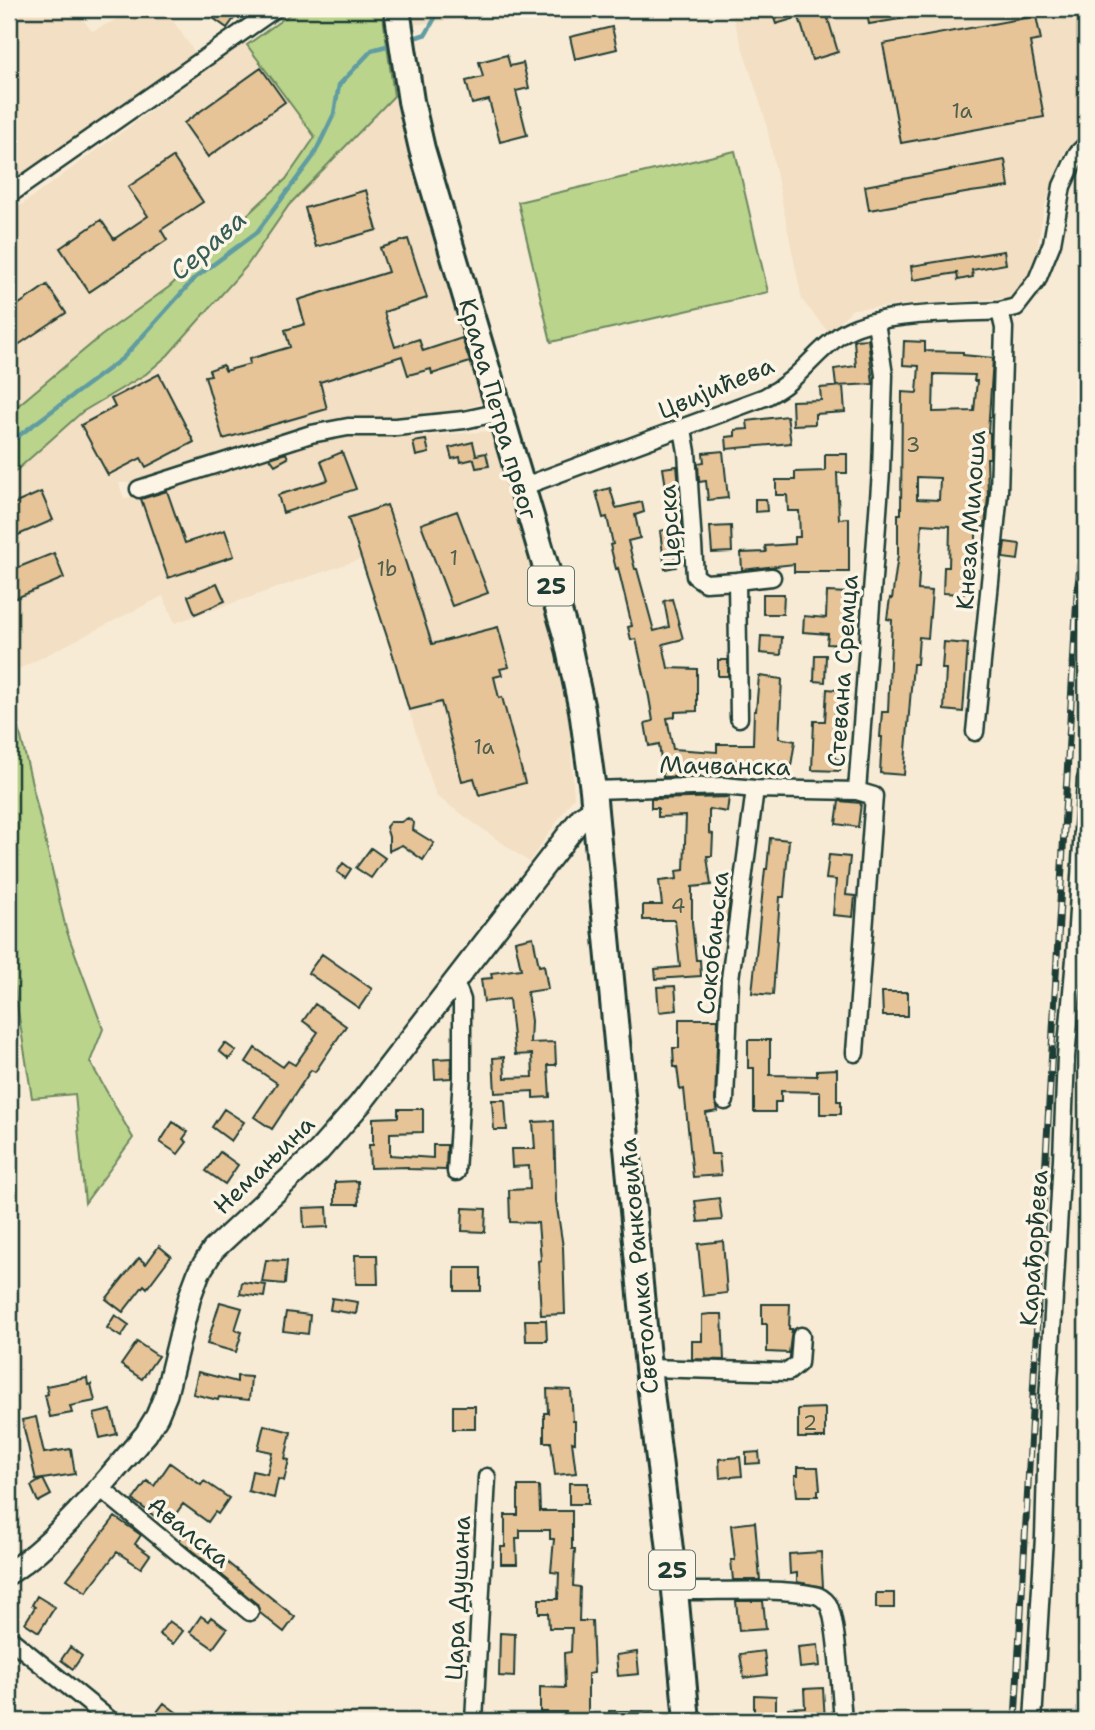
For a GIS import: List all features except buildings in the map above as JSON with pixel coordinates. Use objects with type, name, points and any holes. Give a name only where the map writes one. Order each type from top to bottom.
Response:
[{"type":"main road","name":"Краља Петра првог","points":[[397,9],[411,101],[422,149],[575,671],[594,800]]},
{"type":"main road","name":"Светолика Ранковића","points":[[594,800],[648,1367],[675,1591],[687,1721]]},
{"type":"street","points":[[9,195],[275,9]]},
{"type":"street","points":[[1000,311],[1016,307],[1037,280],[1052,243],[1062,186],[1077,155],[1086,145]]},
{"type":"street","name":"Цвијићева","points":[[522,487],[683,429],[784,388],[829,344],[859,325],[893,318],[1000,311]]},
{"type":"street","name":"Кнеза Милоша","points":[[975,732],[999,492],[1004,328],[1000,311]]},
{"type":"street","name":"Стевана Сремца","points":[[855,1054],[874,796],[857,791],[881,472],[884,375],[876,322]]},
{"type":"street","points":[[139,489],[311,434],[348,427],[396,427],[453,421],[501,412]]},
{"type":"street","name":"Церска","points":[[683,429],[687,452],[695,576],[705,583],[772,577]]},
{"type":"street","points":[[737,581],[739,718]]},
{"type":"street","name":"Карађорђева","points":[[1033,1721],[1066,1057],[1086,779]]},
{"type":"street","name":"Мачванска","points":[[594,800],[724,786],[857,791]]},
{"type":"street","name":"Сокобањска","points":[[725,1101],[730,979],[755,789]]},
{"type":"street","name":"Немањина","points":[[9,1573],[41,1549],[146,1434],[166,1394],[198,1272],[213,1250],[317,1153],[360,1104],[594,800]]},
{"type":"street","points":[[454,985],[462,1000],[462,1077],[456,1172]]},
{"type":"street","points":[[648,1367],[788,1372],[799,1363],[801,1336]]},
{"type":"street","name":"Цара Душана","points":[[474,1721],[487,1477]]},
{"type":"street","name":"Авалска","points":[[99,1488],[250,1612]]},
{"type":"street","points":[[675,1591],[769,1592],[814,1595],[823,1599],[830,1609],[834,1628],[843,1721]]},
{"type":"street","points":[[9,1638],[111,1721]]},
{"type":"shaded area","points":[[9,9],[74,9],[92,31],[139,9],[165,9],[200,60],[9,188]]},
{"type":"shaded area","points":[[411,9],[538,9],[413,25]]},
{"type":"shaded area","points":[[730,9],[1086,9],[1086,134],[1064,153],[1044,208],[1034,269],[1009,298],[853,309],[828,332],[802,300],[765,118]]},
{"type":"shaded area","points":[[245,42],[316,137],[286,179],[169,287],[101,336],[9,413],[9,214]]},
{"type":"shaded area","points":[[394,96],[482,403],[434,418],[320,422],[139,483],[119,483],[124,499],[313,439],[354,434],[417,437],[490,431],[554,641],[569,718],[574,797],[529,862],[436,796],[361,559],[175,623],[163,596],[9,674],[9,477],[82,412],[146,374],[168,355],[246,267],[289,205]]},
{"type":"green space","points":[[297,9],[382,9],[394,96],[289,205],[246,267],[168,355],[146,374],[82,412],[9,477],[9,413],[101,336],[169,287],[286,179],[315,137],[247,45]]},
{"type":"green space","points":[[735,151],[768,292],[551,342],[518,202]]},
{"type":"green space","points":[[9,711],[21,737],[66,929],[103,1029],[90,1062],[133,1138],[85,1203],[75,1094],[32,1098],[9,955]]},
{"type":"waterway","name":"Серава","points":[[414,38],[426,34],[436,16],[486,9]]},
{"type":"waterway","name":"Серава","points":[[9,443],[123,358],[195,278],[257,232],[313,157],[334,114],[339,85],[372,50],[390,45]]},
{"type":"railway","points":[[1015,1721],[1077,594],[1086,509]]}]
